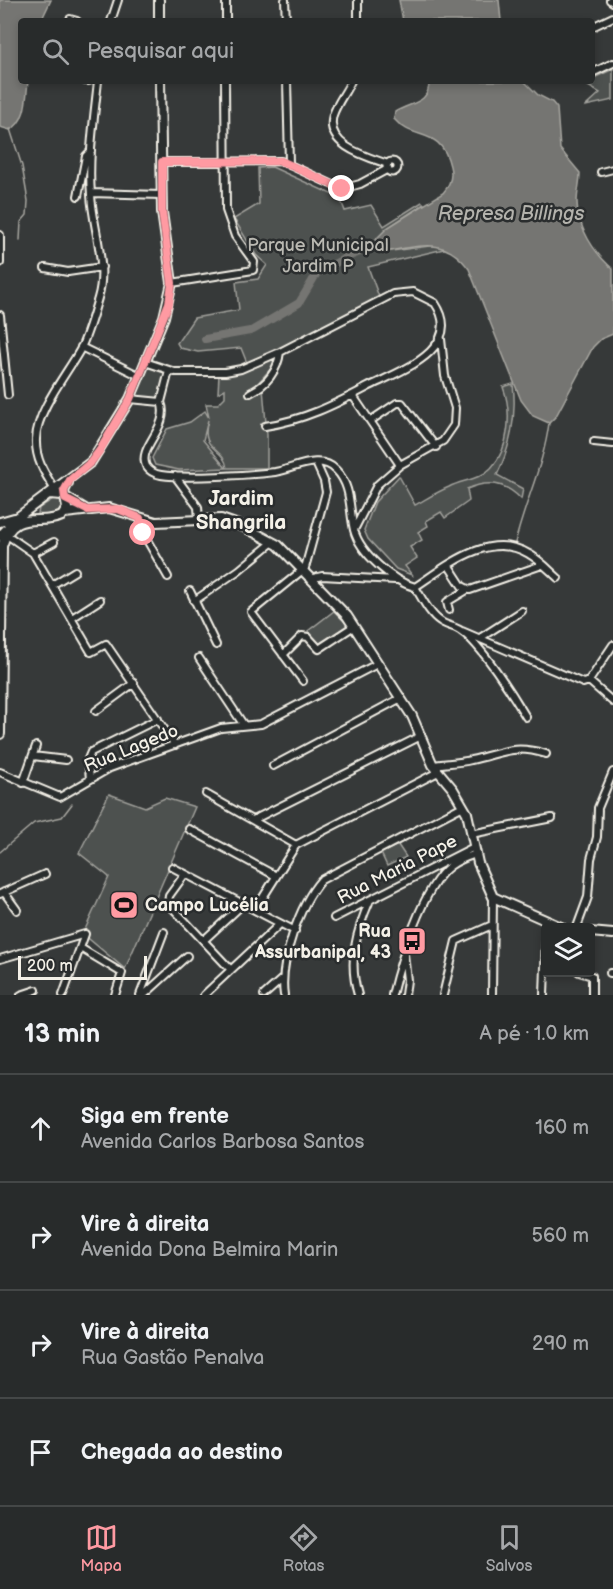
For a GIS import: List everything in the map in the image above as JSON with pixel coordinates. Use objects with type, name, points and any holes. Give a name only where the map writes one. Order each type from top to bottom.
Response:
[{"type":"main road","points":[[159,0],[159,18]]},
{"type":"main road","points":[[0,730],[4,530],[91,462],[130,399],[164,317],[172,283],[161,195],[160,84]]},
{"type":"main road","points":[[65,513],[68,505],[64,489],[70,480]]},
{"type":"main road","points":[[52,492],[87,510]]},
{"type":"main road","points":[[34,505],[33,512],[37,518]]},
{"type":"main road","points":[[4,530],[22,521],[37,518],[58,518],[65,513],[87,510],[118,509],[140,518],[168,523],[213,519],[234,522],[273,542],[309,580],[340,608],[401,698],[433,765],[463,806],[484,882],[493,897],[542,923]]},
{"type":"main road","points":[[595,932],[613,934]]},
{"type":"street","points":[[112,18],[118,0]]},
{"type":"street","points":[[226,0],[226,18]]},
{"type":"street","points":[[285,0],[286,18]]},
{"type":"street","points":[[356,18],[358,0]]},
{"type":"street","points":[[595,26],[613,17]]},
{"type":"street","points":[[595,72],[613,63]]},
{"type":"street","points":[[52,492],[40,465],[36,439],[38,427],[43,412],[81,347],[98,300],[102,267],[96,240],[91,193],[91,151],[98,84]]},
{"type":"street","points":[[172,283],[253,270],[254,262],[230,227],[226,210],[225,84]]},
{"type":"street","points":[[287,84],[290,163]]},
{"type":"street","points":[[162,162],[268,160],[290,163],[342,189],[360,184],[388,166],[348,148],[335,132],[334,113],[349,84]]},
{"type":"street","points":[[78,196],[81,193],[86,156],[91,151]]},
{"type":"street","points":[[600,172],[613,169]]},
{"type":"street","points":[[91,193],[161,195]]},
{"type":"street","points":[[0,235],[0,263]]},
{"type":"street","points":[[45,268],[68,272],[102,267]]},
{"type":"street","points":[[145,362],[170,371],[229,372],[280,352],[393,294],[406,292],[420,294],[435,303],[441,321],[445,375],[456,414],[451,430],[436,447],[400,465],[372,492],[354,531]]},
{"type":"street","points":[[0,315],[8,395]]},
{"type":"street","points":[[265,426],[304,418],[352,396],[421,360],[441,337]]},
{"type":"street","points":[[81,347],[140,376]]},
{"type":"street","points":[[250,393],[260,388],[273,373],[280,352]]},
{"type":"street","points":[[170,371],[161,402],[163,418],[146,452],[145,461],[156,474],[175,476],[272,472],[327,463],[341,475],[349,496],[354,531],[382,569],[396,580]]},
{"type":"street","points":[[352,396],[400,465]]},
{"type":"street","points":[[130,399],[161,402]]},
{"type":"street","points":[[370,421],[397,403],[402,403],[436,447]]},
{"type":"street","points":[[594,442],[613,444]]},
{"type":"street","points":[[303,681],[251,612],[302,571],[309,558],[326,492],[316,463]]},
{"type":"street","points":[[175,476],[198,507],[199,520]]},
{"type":"street","points":[[140,518],[143,533],[168,577]]},
{"type":"street","points":[[4,530],[33,553],[91,652],[106,644],[175,746]]},
{"type":"street","points":[[33,553],[54,542]]},
{"type":"street","points":[[194,601],[251,561],[273,542]]},
{"type":"street","points":[[415,587],[478,549],[494,545],[509,546],[527,553],[558,578]]},
{"type":"street","points":[[449,566],[467,590]]},
{"type":"street","points":[[450,610],[447,602],[467,590],[543,566]]},
{"type":"street","points":[[52,585],[75,571]]},
{"type":"street","points":[[309,580],[322,576],[396,580],[415,587],[438,621],[574,681],[589,681],[613,702]]},
{"type":"street","points":[[189,591],[216,645]]},
{"type":"street","points":[[72,618],[100,600]]},
{"type":"street","points":[[480,638],[522,611]]},
{"type":"street","points":[[283,655],[302,636],[307,636],[320,649],[354,626]]},
{"type":"street","points":[[462,631],[504,681],[526,717]]},
{"type":"street","points":[[589,681],[613,645]]},
{"type":"street","points":[[199,658],[243,724]]},
{"type":"street","name":"Rua Lagedo","points":[[0,772],[60,797],[118,765],[221,728],[267,722],[377,664]]},
{"type":"street","points":[[96,711],[134,683]]},
{"type":"street","points":[[273,765],[401,698]]},
{"type":"street","points":[[90,779],[88,755],[93,750],[158,719]]},
{"type":"street","points":[[254,820],[421,736]]},
{"type":"street","points":[[23,783],[36,746]]},
{"type":"street","points":[[433,765],[470,760],[511,748],[528,749],[546,754]]},
{"type":"street","points":[[33,756],[66,760]]},
{"type":"street","points":[[255,910],[296,845],[438,772]]},
{"type":"street","points":[[578,923],[588,897],[591,859],[597,837],[598,808],[613,772]]},
{"type":"street","points":[[206,794],[296,845]]},
{"type":"street","points":[[284,995],[282,979],[285,957],[313,891],[326,876],[463,806]]},
{"type":"street","points":[[471,834],[552,818]]},
{"type":"street","points":[[189,829],[276,876]]},
{"type":"street","name":"Rua Maria Pape","points":[[334,918],[475,850]]},
{"type":"street","points":[[392,995],[403,951],[445,866]]},
{"type":"street","points":[[172,867],[295,931]]},
{"type":"street","points":[[18,910],[2,893],[45,874]]},
{"type":"street","points":[[185,874],[169,896],[168,903],[231,970]]},
{"type":"street","points":[[492,995],[493,897]]},
{"type":"street","points":[[358,995],[353,975],[354,952],[359,926],[370,900]]},
{"type":"street","points":[[204,940],[243,904]]},
{"type":"street","points":[[204,995],[280,924]]},
{"type":"street","points":[[443,995],[456,941],[492,925]]},
{"type":"street","points":[[140,995],[164,932]]},
{"type":"street","points":[[0,958],[81,934],[86,935],[63,995]]},
{"type":"street","points":[[81,949],[122,973],[115,995]]},
{"type":"street","points":[[403,951],[407,980],[405,995]]},
{"type":"street","points":[[144,995],[187,956]]},
{"type":"street","points":[[544,995],[545,977]]},
{"type":"street","points":[[592,977],[592,995]]},
{"type":"street","points":[[264,995],[282,979]]},
{"type":"street","points":[[21,995],[36,990]]},
{"type":"shaded area","points":[[148,367],[167,373],[160,402],[138,398]]},
{"type":"green space","points":[[613,69],[613,100],[586,106],[600,93],[585,84],[595,84],[595,77]]},
{"type":"green space","name":"Parque Municipal Jardim P","points":[[272,167],[340,198],[345,211],[371,205],[384,226],[422,202],[424,204],[387,228],[375,243],[384,252],[437,245],[448,248],[368,267],[379,297],[247,363],[241,348],[198,352],[180,348],[177,343],[194,318],[239,310],[236,282],[258,279],[267,265],[256,255],[234,219],[259,204],[258,168]]},
{"type":"green space","points":[[277,356],[274,365],[258,383],[263,388],[267,468],[227,468],[222,456],[207,438],[208,420],[203,440],[226,468],[179,470],[155,465],[152,458],[167,429],[190,422],[205,411],[209,418],[206,404],[218,404],[225,397],[225,389],[218,393],[219,375],[228,374]]},
{"type":"green space","points":[[513,384],[512,431],[497,475],[523,489],[521,499],[509,489],[496,484],[482,484],[467,489],[469,501],[445,518],[441,512],[426,521],[428,526],[418,532],[422,540],[410,547],[417,558],[405,566],[412,575],[396,569],[368,539],[364,530],[375,502],[399,476],[415,505],[445,489],[487,472],[497,460],[506,440],[508,407],[503,387]]},
{"type":"green space","points":[[56,497],[65,501],[62,515],[51,517],[38,514],[39,508]]},
{"type":"green space","points":[[334,611],[348,625],[317,645],[308,631]]},
{"type":"green space","name":"Campo Lucélia","points":[[109,794],[145,807],[165,798],[195,807],[125,969],[83,934],[109,877],[79,853]]},
{"type":"green space","points":[[398,845],[406,857],[387,866],[381,853]]},
{"type":"water","points":[[0,0],[51,0],[42,18],[18,18],[18,84],[28,84],[25,108],[16,126],[10,130],[0,127]]},
{"type":"water","points":[[399,0],[499,0],[501,18],[402,18]]},
{"type":"water","name":"Represa Billings","points":[[429,84],[527,84],[557,108],[560,149],[580,173],[577,202],[580,221],[594,248],[613,269],[613,334],[601,339],[593,347],[556,416],[549,423],[533,416],[521,400],[469,269],[460,259],[451,252],[431,246],[384,252],[376,246],[376,239],[387,228],[443,193],[450,181],[450,166],[446,153],[440,145],[426,136],[401,126],[394,119],[395,112],[423,98]]},
{"type":"waterway","points":[[10,129],[22,166],[28,201],[27,215],[21,222],[20,240]]},
{"type":"waterway","points":[[253,330],[299,303],[317,273],[347,257],[376,246]]},
{"type":"waterway","points":[[205,339],[250,331]]},
{"type":"waterway","points":[[515,543],[543,453],[549,423]]},
{"type":"waterway","points":[[0,852],[34,823],[62,817],[72,804]]},
{"type":"place","name":"Campo Lucélia","points":[[124,905]]},
{"type":"place","name":"Rua Assurbanipal, 43","points":[[412,941]]},
{"type":"district","name":"Jardim Shangrila","points":[[241,510]]},
{"type":"route","points":[[143,533],[140,518],[118,509],[84,509],[65,499],[64,491],[70,480],[84,469],[100,450],[130,399],[169,303],[172,283],[164,237],[161,195],[162,162],[281,161],[299,167],[328,184],[342,189]]}]
